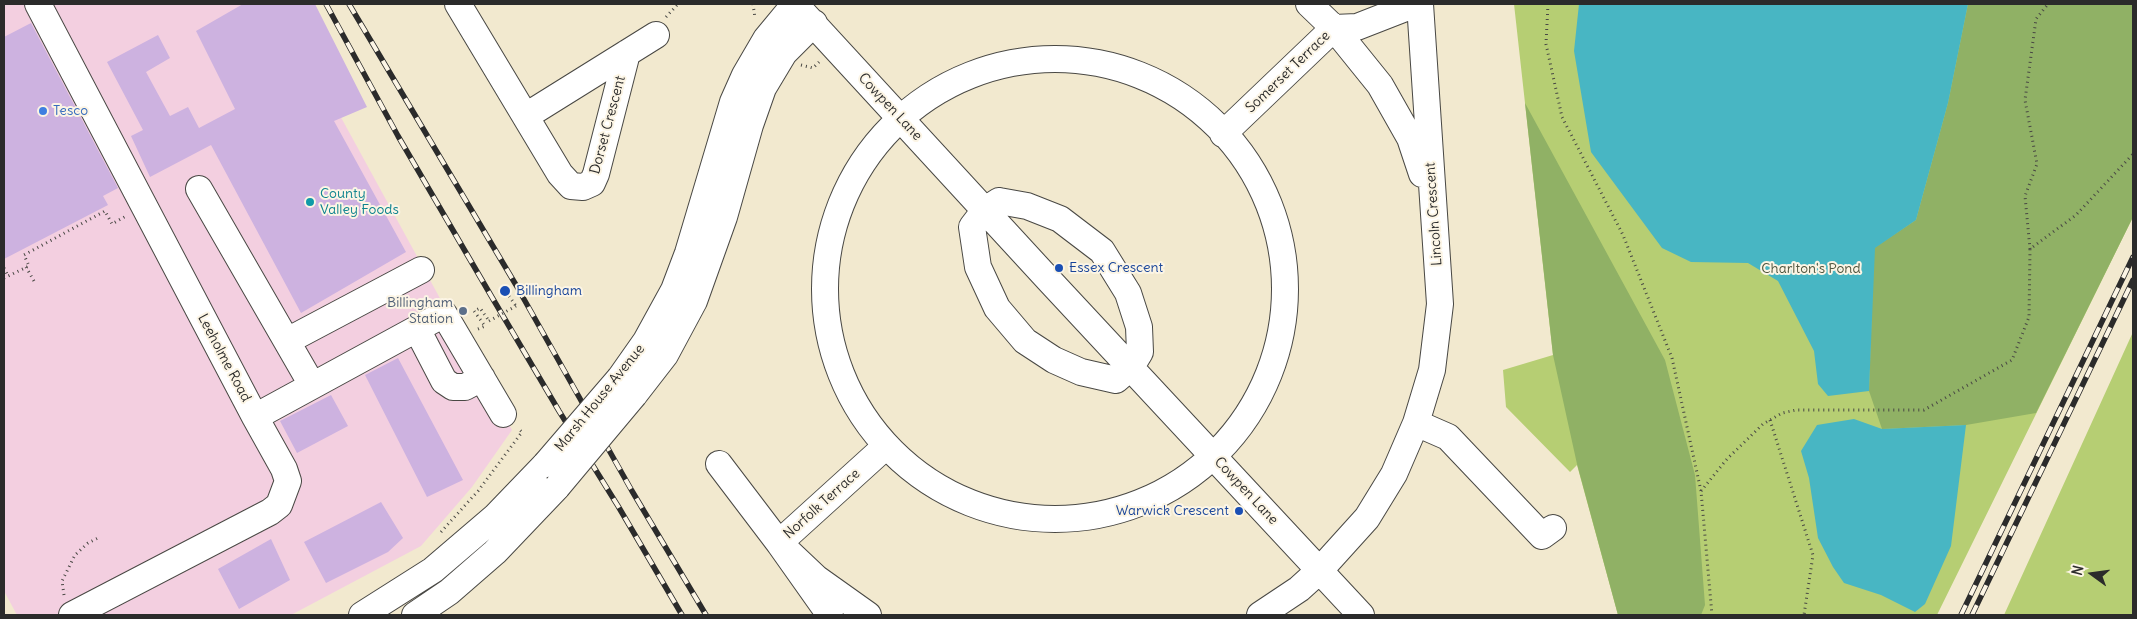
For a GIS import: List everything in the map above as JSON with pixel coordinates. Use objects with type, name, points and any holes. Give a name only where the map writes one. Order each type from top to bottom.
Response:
[{"type":"street","name":"Leeholme Road","points":[[38,4],[284,469],[288,481],[279,506],[270,512],[68,607]]},
{"type":"street","name":"Dorset Crescent","points":[[458,4],[560,174],[571,186],[583,187],[592,183],[596,174],[627,53]]},
{"type":"street","name":"Cowpen Lane","points":[[795,4],[1361,615]]},
{"type":"street","name":"Marsh House Avenue","points":[[627,387],[646,341],[674,290],[691,245],[733,102],[745,75],[766,39],[795,4]]},
{"type":"street","points":[[1308,4],[1334,28],[1380,85],[1410,138],[1434,210]]},
{"type":"street","name":"Somerset Terrace","points":[[1223,134],[1334,28],[1357,27],[1416,4]]},
{"type":"street","name":"Lincoln Crescent","points":[[1320,570],[1367,518],[1394,474],[1416,422],[1432,370],[1440,304],[1420,4]]},
{"type":"street","name":"Marsh House Avenue","points":[[415,615],[449,592],[495,552],[552,476],[627,387],[665,355],[694,301],[724,217],[750,125],[763,88],[784,53],[814,23]]},
{"type":"street","name":"Dorset Crescent","points":[[526,116],[656,35]]},
{"type":"street","points":[[1060,59],[1107,65],[1162,86],[1199,110],[1223,134],[1250,165],[1272,207],[1284,257],[1287,304],[1279,350],[1262,387],[1232,436],[1212,455],[1186,478],[1153,498],[1122,509],[1093,515],[1056,518],[1014,515],[989,509],[954,495],[928,480],[886,446],[867,422],[849,392],[836,360],[828,329],[824,294],[827,257],[835,218],[847,186],[863,158],[899,118],[958,81],[1005,66],[1060,59]]},
{"type":"street","points":[[199,189],[312,386]]},
{"type":"street","points":[[999,201],[1027,206],[1060,219],[1102,251],[1128,293],[1139,327],[1140,352],[1131,367],[1116,380],[1081,372],[1054,360],[1025,341],[997,308],[978,267],[972,226],[985,210],[999,201]]},
{"type":"street","points":[[287,341],[420,270]]},
{"type":"street","points":[[255,417],[444,314],[503,414]]},
{"type":"street","points":[[417,329],[444,381],[453,387],[465,388],[482,378]]},
{"type":"street","points":[[1416,422],[1448,437],[1542,536],[1553,528]]},
{"type":"street","name":"Norfolk Terrace","points":[[830,615],[779,543],[886,446]]},
{"type":"street","points":[[719,464],[779,543],[816,578],[868,615]]},
{"type":"street","name":"Marsh House Avenue","points":[[362,615],[433,570],[494,517],[552,476]]},
{"type":"street","points":[[1260,615],[1299,589],[1320,570]]},
{"type":"path","points":[[1548,4],[1546,44],[1562,117],[1624,235],[1672,358],[1700,491],[1712,615]]},
{"type":"path","points":[[1700,491],[1727,459],[1770,420],[1782,413],[1796,410],[1924,410],[2012,360],[2029,317],[2030,249],[2025,196],[2037,164],[2025,100],[2036,19],[2048,4]]},
{"type":"path","points":[[2030,249],[2076,214],[2133,154]]},
{"type":"path","points":[[4,268],[6,277],[29,266],[24,255],[105,211],[112,224]]},
{"type":"path","points":[[26,267],[34,281]]},
{"type":"path","points":[[485,326],[474,311],[480,308],[489,321],[516,306],[509,296]]},
{"type":"path","points":[[1770,420],[1813,555],[1804,615]]},
{"type":"path","points":[[438,536],[478,491],[522,432]]},
{"type":"path","points":[[68,607],[62,581],[76,555],[88,543],[100,537]]},
{"type":"shaded area","points":[[4,4],[279,4],[512,430],[472,487],[421,546],[291,615],[17,615],[4,591]]},
{"type":"green space","name":"Charlton's Pond","points":[[1514,4],[2133,4],[2133,217],[1937,615],[1618,615],[1577,465],[1570,472],[1506,407],[1503,370],[1553,355]]},
{"type":"green space","points":[[1968,4],[2133,4],[2133,217],[2036,413],[1966,425],[1882,429],[1869,391],[1874,248],[1916,220],[1948,103]]},
{"type":"green space","points":[[1525,103],[1665,360],[1695,475],[1705,605],[1701,615],[1618,615],[1577,464],[1553,355]]},
{"type":"green space","points":[[2133,332],[2133,615],[2004,615]]},
{"type":"water","name":"Charlton's Pond","points":[[1579,4],[1968,4],[1948,103],[1916,220],[1875,248],[1869,391],[1828,396],[1818,384],[1814,351],[1778,281],[1748,263],[1691,262],[1662,248],[1591,152],[1574,51]]},
{"type":"water","points":[[1854,419],[1882,429],[1966,425],[1951,546],[1925,604],[1915,612],[1881,595],[1844,583],[1833,567],[1818,538],[1809,478],[1801,451],[1817,425]]},
{"type":"building","points":[[243,4],[315,4],[367,107],[334,121],[406,252],[301,313],[211,145],[150,177],[131,136],[143,130],[107,62],[158,35],[170,58],[146,72],[170,116],[188,107],[199,128],[235,109],[196,31]]},
{"type":"building","name":"Tesco","points":[[31,23],[118,188],[103,196],[108,205],[4,259],[4,37]]},
{"type":"building","points":[[398,358],[463,480],[427,497],[365,375]]},
{"type":"building","points":[[331,395],[348,426],[297,453],[280,421]]},
{"type":"building","points":[[381,502],[403,538],[388,552],[326,583],[304,542]]},
{"type":"building","points":[[271,539],[290,580],[239,609],[218,569]]},
{"type":"railway","points":[[326,4],[398,136],[559,411],[682,615]]},
{"type":"railway","points":[[349,4],[516,285],[632,491],[706,615]]},
{"type":"railway","points":[[1961,615],[2133,257]]},
{"type":"railway","points":[[1972,615],[2133,280]]},
{"type":"place","name":"Tesco","points":[[43,111]]},
{"type":"place","name":"County Valley Foods","points":[[310,202]]},
{"type":"place","name":"Essex Crescent","points":[[1059,268]]},
{"type":"place","name":"Billingham","points":[[505,291]]},
{"type":"place","name":"Billingham Station","points":[[463,311]]},
{"type":"place","name":"Warwick Crescent","points":[[1239,511]]}]
